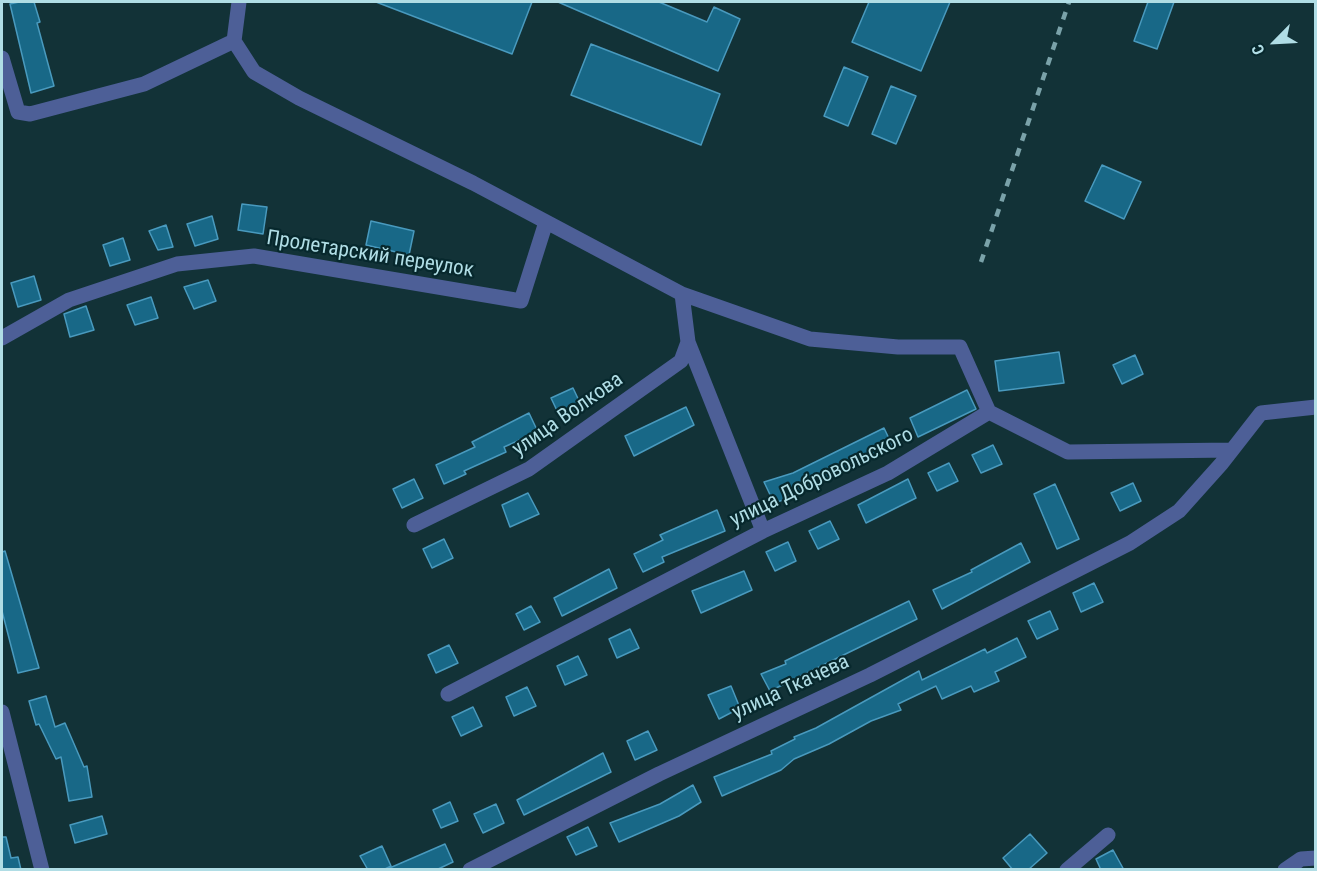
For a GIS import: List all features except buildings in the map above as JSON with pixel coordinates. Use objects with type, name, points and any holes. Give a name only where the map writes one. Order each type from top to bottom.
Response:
[{"type":"street","points":[[239,2],[234,41],[254,72],[299,98],[546,222],[682,294],[810,339],[898,347],[960,347],[989,412],[1068,452],[1232,450]]},
{"type":"street","points":[[2,58],[18,112],[30,114],[144,84],[234,41]]},
{"type":"street","name":"Пролетарский переулок","points":[[2,338],[69,300],[177,264],[254,256],[521,301],[546,222]]},
{"type":"street","points":[[682,294],[688,342],[763,531]]},
{"type":"street","name":"улица Волкова","points":[[414,525],[529,469],[681,361],[688,342]]},
{"type":"street","name":"улица Ткачева","points":[[470,870],[659,774],[880,670],[1130,543],[1179,511],[1232,450],[1261,412],[1316,407]]},
{"type":"street","name":"улица Добровольского","points":[[448,694],[763,531],[888,473],[989,412]]},
{"type":"street","points":[[2,712],[42,870]]},
{"type":"street","points":[[1067,870],[1108,835]]},
{"type":"street","points":[[1285,870],[1301,859],[1316,858]]},
{"type":"railway","points":[[981,262],[1069,2]]}]
